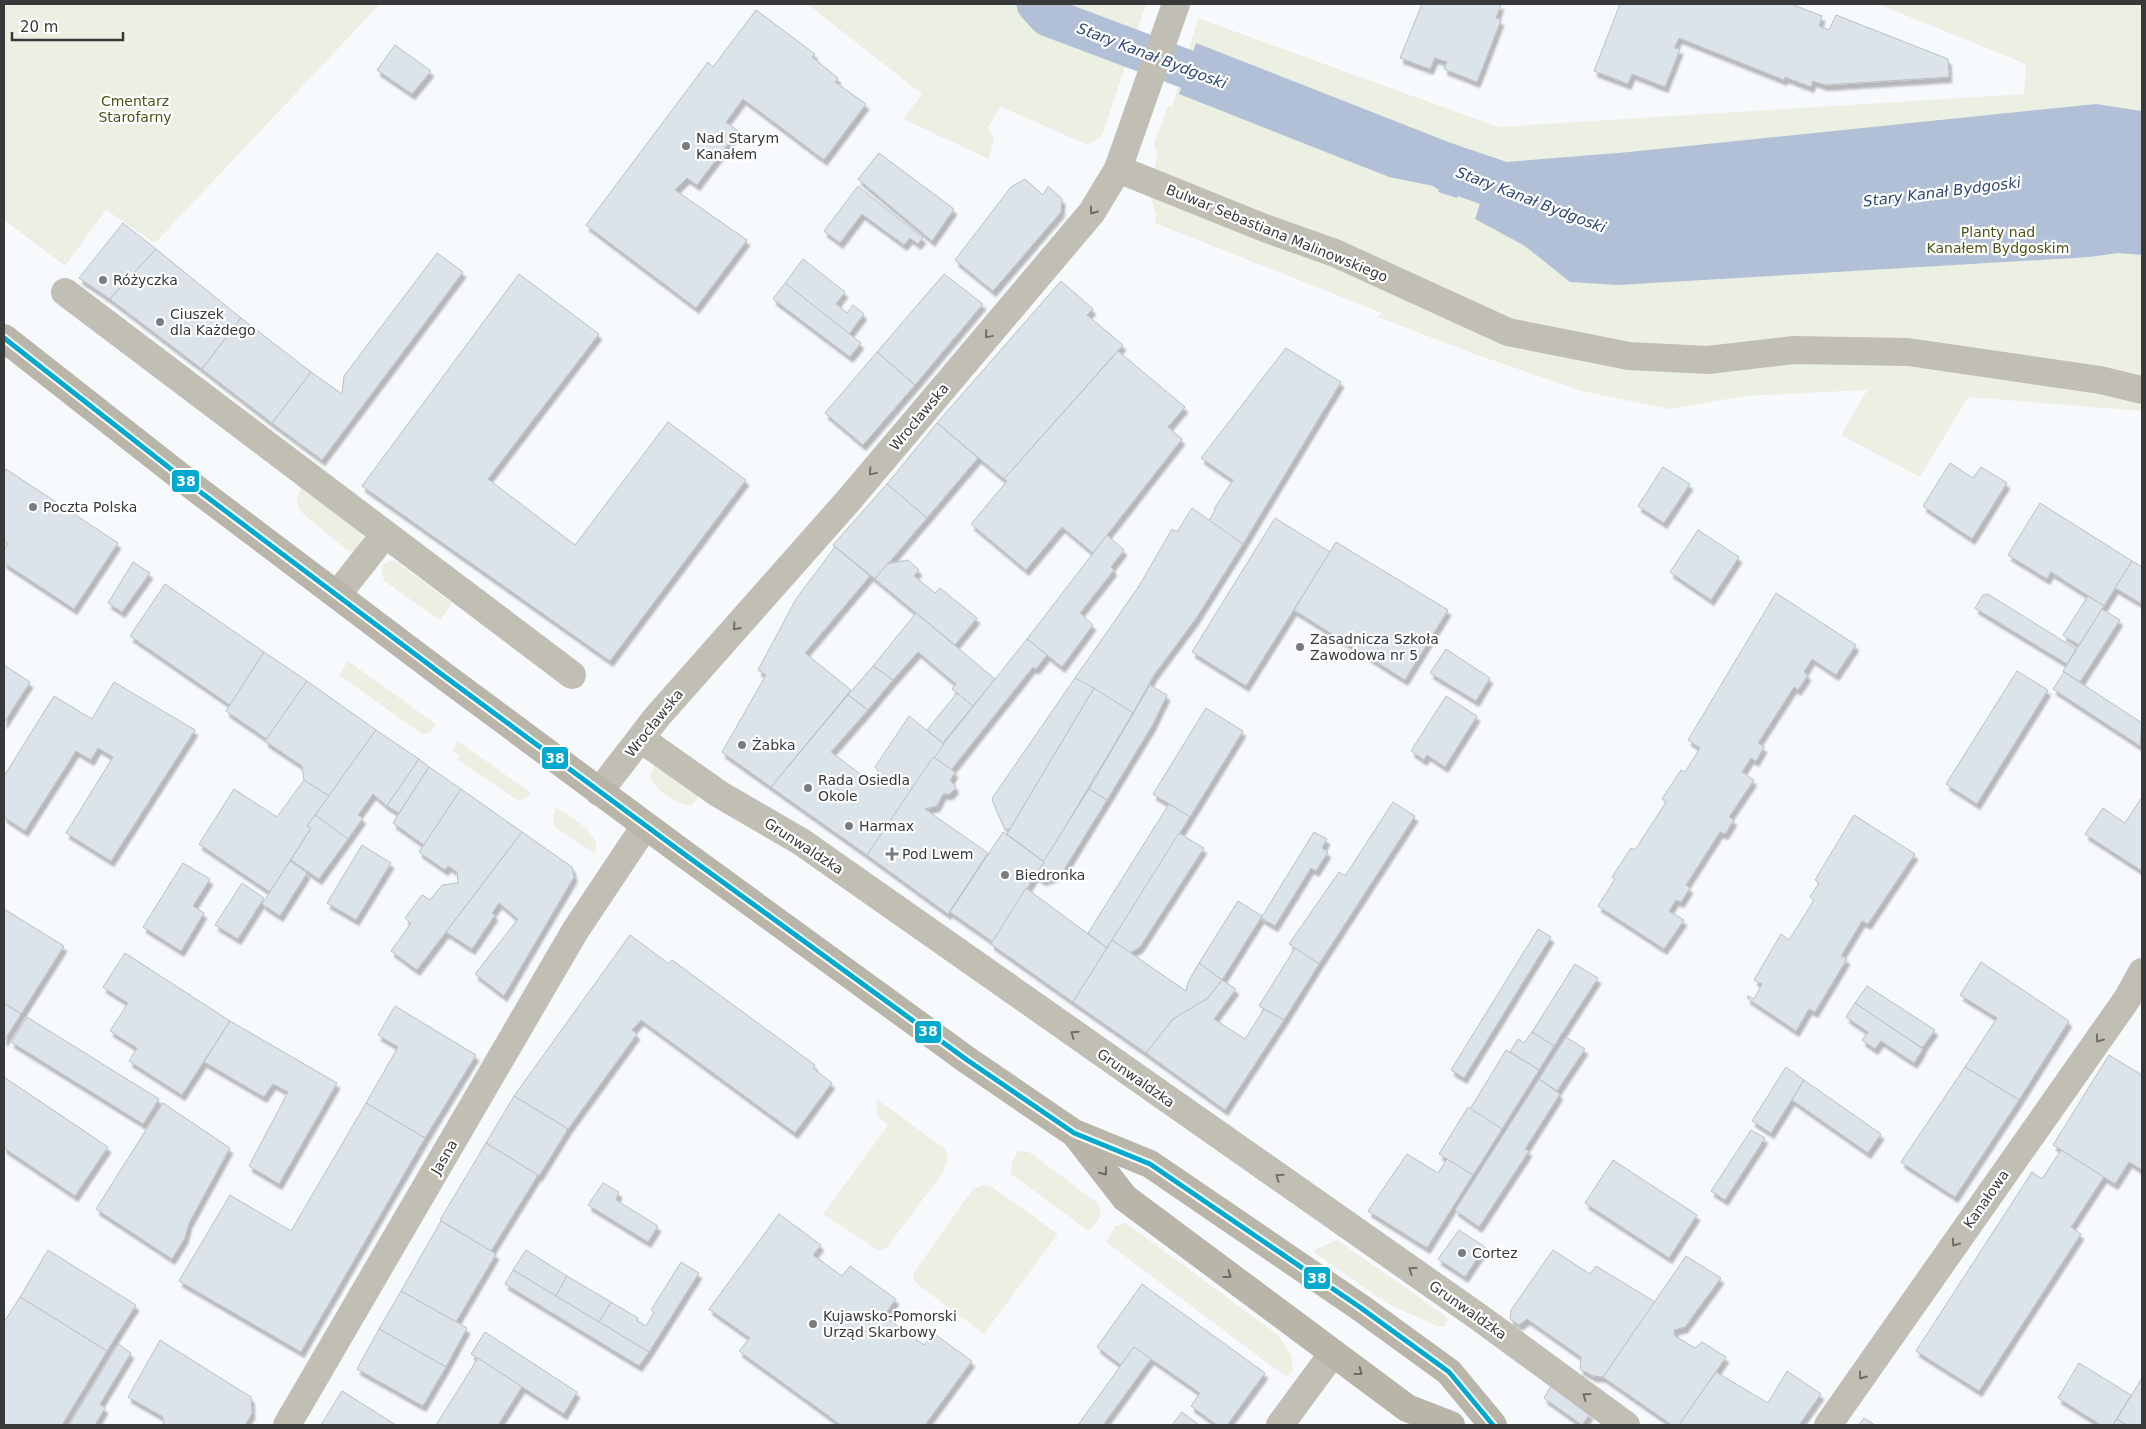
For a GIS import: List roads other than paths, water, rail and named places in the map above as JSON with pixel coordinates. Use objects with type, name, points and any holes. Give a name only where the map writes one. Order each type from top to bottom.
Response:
[{"type":"main road","points":[[4,338],[195,488],[599,792],[959,1054],[1074,1133],[1150,1164],[1361,1308],[1449,1372],[1493,1425]]},
{"type":"main road","points":[[1074,1133],[1125,1198],[1408,1408],[1451,1425]]},
{"type":"street","name":"Wrocławska","points":[[599,792],[656,718],[848,501],[1086,220],[1118,169],[1174,11]]},
{"type":"street","name":"Bulwar Sebastiana Malinowskiego","points":[[1118,169],[1267,229],[1335,253],[1508,332],[1629,356],[1708,360],[1794,350],[1908,352],[2100,380],[2142,390]]},
{"type":"street","points":[[64,292],[572,675]]},
{"type":"street","points":[[337,595],[385,534]]},
{"type":"street","name":"Grunwaldzka","points":[[641,739],[719,794],[800,841],[1480,1318],[1626,1425]]},
{"type":"street","name":"Jasna","points":[[287,1425],[602,889],[645,826]]},
{"type":"street","name":"Kanałowa","points":[[1828,1425],[2135,1004],[2142,972]]},
{"type":"street","points":[[1280,1425],[1333,1353]]},
{"type":"water","points":[[1196,43],[1451,143],[1507,162],[1629,152],[2096,104],[2142,111],[2142,255],[2118,253],[2090,257],[1618,285],[1570,282],[1525,246],[1475,219],[1480,204],[1458,196],[1457,198],[1438,192],[1439,190],[1433,186],[1389,177],[1179,94]]},
{"type":"waterway","name":"Stary Kanał Bydgoski","points":[[1036,4],[1048,17],[1237,88]]},
{"type":"place","name":"Nad Starym Kanałem","points":[[686,146]]},
{"type":"place","name":"Różyczka","points":[[103,280]]},
{"type":"place","name":"Ciuszek dla Każdego","points":[[160,322]]},
{"type":"place","name":"Poczta Polska","points":[[33,507]]},
{"type":"place","name":"Zasadnicza Szkoła Zawodowa nr 5","points":[[1300,647]]},
{"type":"place","name":"Żabka","points":[[742,745]]},
{"type":"place","name":"Rada Osiedla Okole","points":[[808,788]]},
{"type":"place","name":"Harmax","points":[[849,826]]},
{"type":"place","name":"Pod Lwem","points":[[892,854]]},
{"type":"place","name":"Biedronka","points":[[1005,875]]},
{"type":"place","name":"Cortez","points":[[1462,1253]]},
{"type":"place","name":"Kujawsko-Pomorski Urząd Skarbowy","points":[[813,1324]]},
{"type":"park label","name":"Cmentarz Starofarny","points":[[135,109]]},
{"type":"park label","name":"Planty nad Kanałem Bydgoskim","points":[[1998,240]]}]
